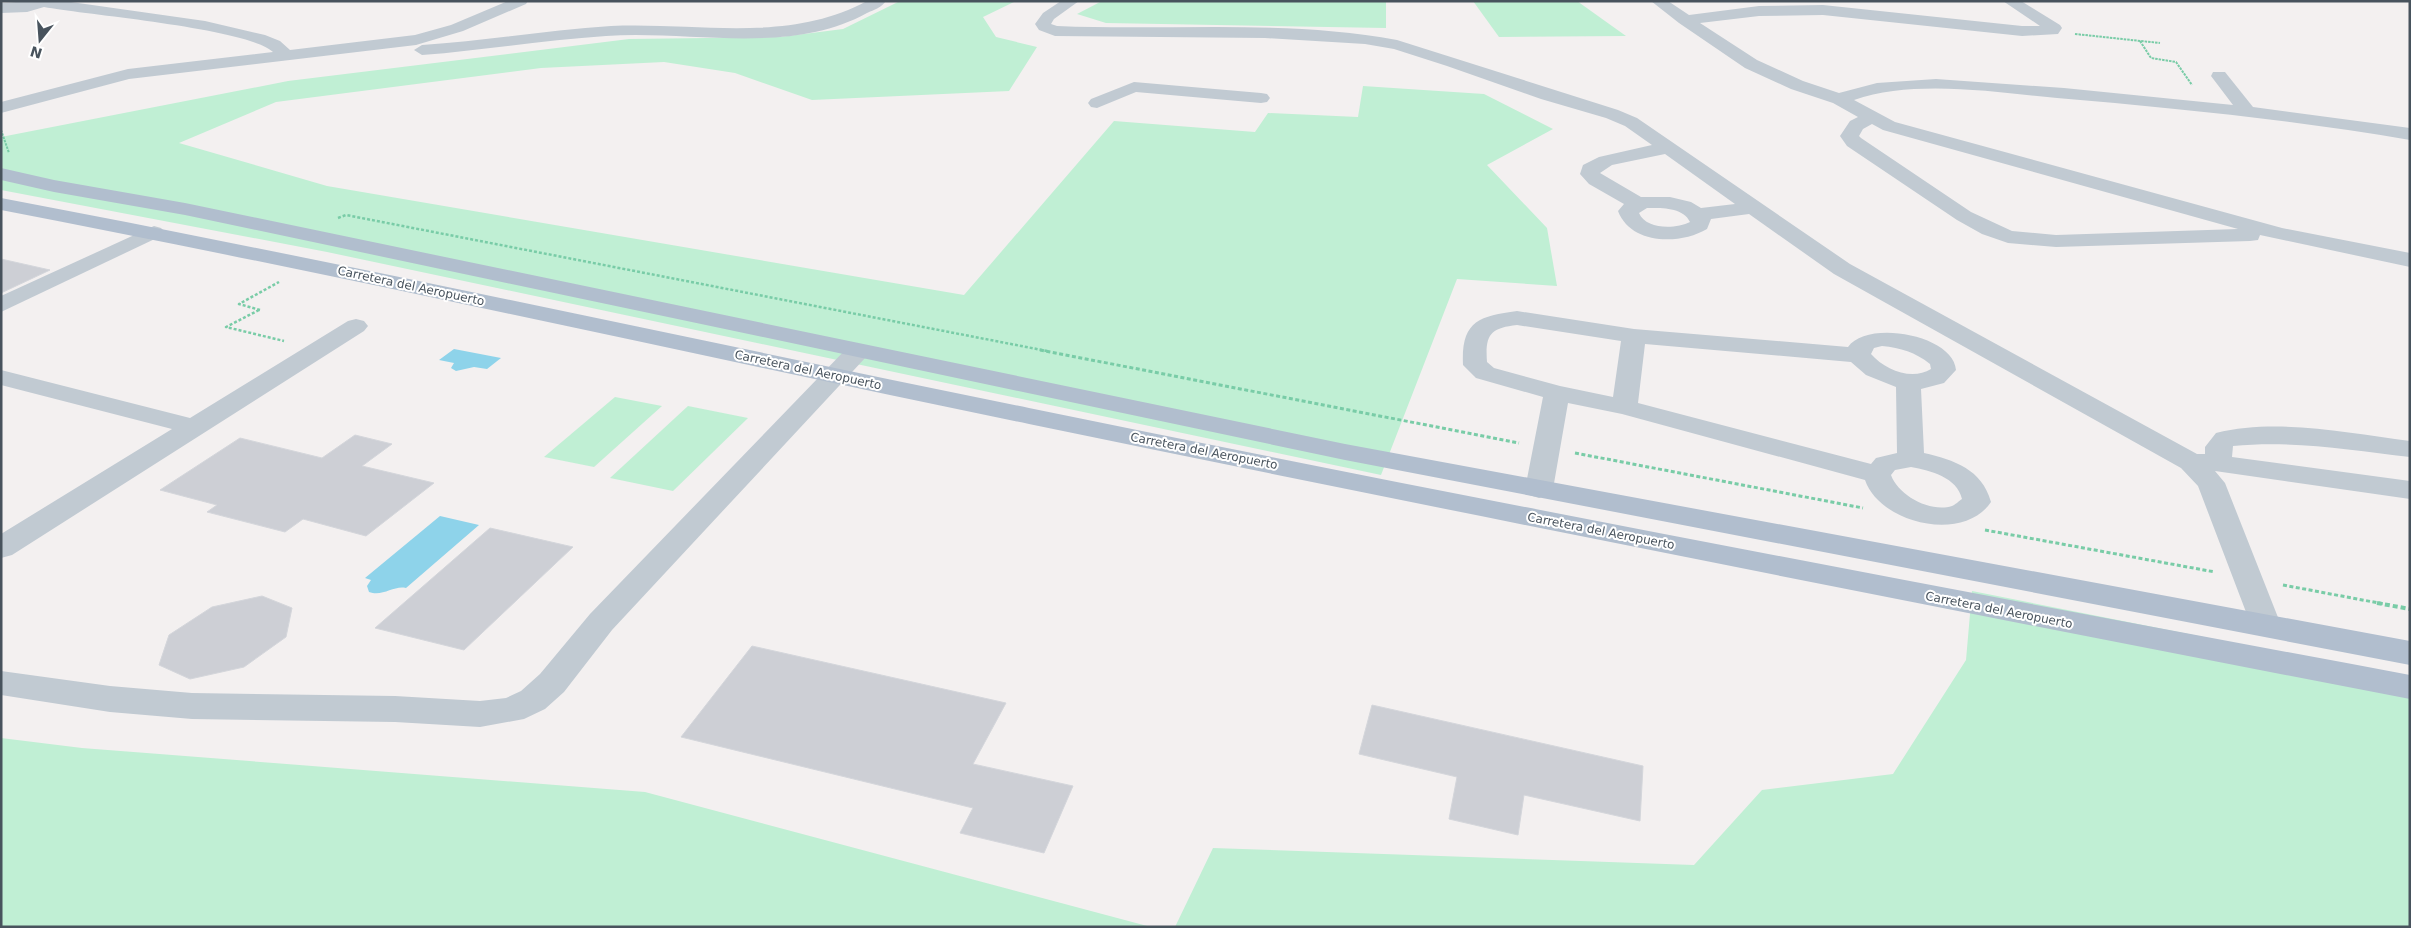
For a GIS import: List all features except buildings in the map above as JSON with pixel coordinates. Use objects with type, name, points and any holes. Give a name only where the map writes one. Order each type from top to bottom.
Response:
[{"type":"main road","points":[[1,174],[54,186],[184,209],[857,352],[1344,452],[2410,653]]},
{"type":"main road","name":"Carretera del Aeropuerto","points":[[1,204],[154,232],[834,376],[1940,599],[2410,687]]},
{"type":"main road","points":[[444,292],[479,271]]},
{"type":"street","points":[[1,108],[128,74],[386,45],[443,33],[520,1]]},
{"type":"street","points":[[386,45],[408,50],[468,47],[552,36],[634,30],[775,32],[825,25],[864,11],[879,1]]},
{"type":"street","points":[[1072,1],[1048,16],[1043,24],[1044,27],[1055,31],[1081,32],[1265,33],[1335,36],[1397,45],[1453,62],[1547,96],[1612,114],[1631,122],[1842,269],[2191,462],[2211,482],[2265,625]]},
{"type":"street","points":[[1658,1],[1751,64],[1797,86],[1839,98],[1870,118],[1889,126],[2279,234],[2368,254],[2410,260]]},
{"type":"street","points":[[1684,20],[1759,11],[1823,10],[2013,30],[2052,32],[2054,28],[2010,1]]},
{"type":"street","points":[[2,9],[20,8],[47,2],[205,26],[259,38],[274,44],[287,56]]},
{"type":"street","points":[[2219,76],[2248,112]]},
{"type":"street","points":[[1839,98],[1874,88],[1911,85],[1973,86],[2061,92],[2248,112],[2349,124],[2410,134]]},
{"type":"street","points":[[1097,102],[1134,87],[1261,98]]},
{"type":"street","points":[[1,119],[77,88]]},
{"type":"street","points":[[1870,118],[1851,131],[1849,136],[1854,142],[1964,216],[1989,230],[2008,237],[2056,241],[2279,234]]},
{"type":"street","points":[[1638,204],[1628,212],[1628,217],[1640,226],[1657,232],[1675,234],[1695,230],[1700,226],[1701,220],[1698,215],[1682,206],[1670,203],[1638,204],[1596,180],[1590,174],[1590,169],[1606,161],[1667,148]]},
{"type":"street","points":[[1698,215],[1755,208]]},
{"type":"street","points":[[1,305],[154,232]]},
{"type":"street","points":[[1859,355],[1634,336],[1517,318],[1493,320],[1479,331],[1474,348],[1475,365],[1485,374],[1557,393],[1625,407],[1876,474]]},
{"type":"street","points":[[1,548],[356,326]]},
{"type":"street","points":[[1932,353],[1959,335]]},
{"type":"street","points":[[1625,407],[1634,336]]},
{"type":"street","points":[[1882,340],[1908,343],[1932,353],[1944,366],[1944,372],[1940,377],[1927,381],[1908,381],[1882,374],[1862,362],[1859,349],[1864,344],[1882,340]]},
{"type":"street","points":[[1,683],[110,699],[192,706],[395,709],[480,714],[512,710],[533,700],[552,682],[601,622],[857,352]]},
{"type":"street","points":[[1,377],[194,427]]},
{"type":"street","points":[[1908,381],[1911,459]]},
{"type":"street","points":[[1539,489],[1557,393]]},
{"type":"street","points":[[2218,463],[2219,447],[2225,438],[2243,436],[2270,435],[2410,448]]},
{"type":"street","points":[[1911,459],[1935,464],[1958,474],[1976,493],[1976,502],[1971,509],[1960,514],[1946,516],[1911,509],[1884,492],[1877,483],[1876,474],[1880,467],[1887,462],[1911,459]]},
{"type":"street","points":[[2191,462],[2218,463],[2410,490]]},
{"type":"path","points":[[2052,32],[2160,43]]},
{"type":"path","points":[[2140,41],[2151,58],[2176,62],[2193,87]]},
{"type":"path","points":[[336,220],[346,215],[1361,413],[1865,508]]},
{"type":"path","points":[[260,310],[226,328],[319,349]]},
{"type":"path","points":[[1982,530],[2410,609]]},
{"type":"green space","points":[[900,1],[1016,1],[983,17],[996,37],[1037,47],[1009,91],[812,100],[735,73],[664,62],[541,68],[276,102],[179,143],[327,186],[964,295],[1114,121],[1255,132],[1268,113],[1358,117],[1363,86],[1484,94],[1553,129],[1487,165],[1547,228],[1557,286],[1457,279],[1381,475],[327,252],[1,190],[1,137],[288,81],[629,39],[780,37],[843,29]]},
{"type":"green space","points":[[1102,1],[1386,1],[1386,28],[1106,23],[1077,14]]},
{"type":"green space","points":[[1473,1],[1577,1],[1626,36],[1499,37]]},
{"type":"green space","points":[[615,397],[662,406],[594,467],[544,457]]},
{"type":"green space","points":[[688,406],[748,418],[673,491],[610,478]]},
{"type":"green space","points":[[1972,591],[2410,678],[2410,927],[1175,927],[1213,848],[1694,865],[1762,790],[1893,774],[1966,660]]},
{"type":"green space","points":[[1,738],[82,748],[645,792],[1151,927],[1,927]]},
{"type":"water","points":[[454,349],[501,358],[487,369],[474,367],[456,371],[451,368],[454,363],[439,360]]},
{"type":"water","points":[[440,516],[479,525],[406,588],[397,588],[379,593],[369,592],[367,586],[371,580],[365,578]]}]
